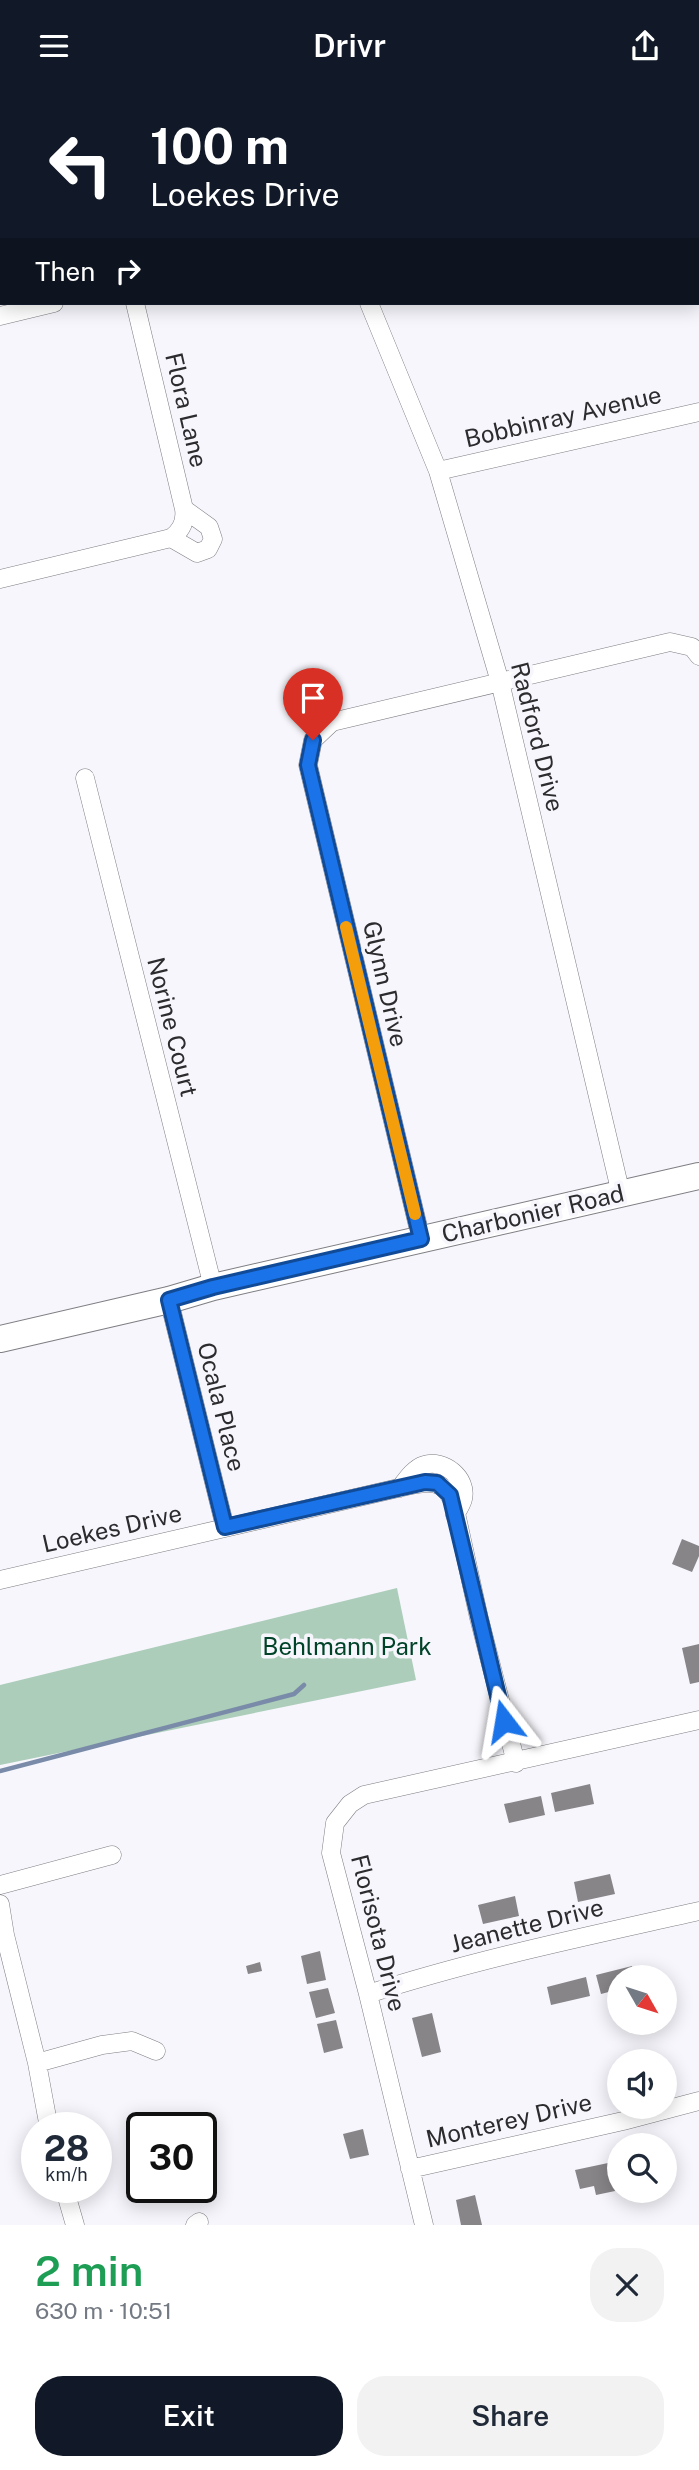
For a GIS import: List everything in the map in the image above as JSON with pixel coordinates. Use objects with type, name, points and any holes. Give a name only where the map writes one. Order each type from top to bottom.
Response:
[{"type":"main road","name":"Charbonier Road","points":[[1,1336],[169,1300],[213,1287],[699,1176]]},
{"type":"street","points":[[0,316],[46,305]]},
{"type":"street","name":"Flora Lane","points":[[135,305],[184,509],[185,517],[176,533]]},
{"type":"street","name":"Radford Drive","points":[[370,305],[438,471],[500,683],[621,1194]]},
{"type":"street","name":"Bobbinray Avenue","points":[[438,471],[699,412]]},
{"type":"street","points":[[0,579],[176,533],[197,553],[208,549],[213,539],[209,527],[184,509]]},
{"type":"street","points":[[500,683],[670,642],[696,652]]},
{"type":"street","name":"Glynn Drive","points":[[421,1239],[308,765],[313,740],[332,722],[500,683]]},
{"type":"street","name":"Norine Court","points":[[85,778],[213,1287]]},
{"type":"street","name":"Ocala Place","points":[[169,1300],[225,1527]]},
{"type":"street","name":"Loekes Drive","points":[[0,1580],[425,1482],[437,1483],[450,1495],[456,1514],[516,1763]]},
{"type":"street","name":"Florisota Drive","points":[[424,2225],[369,1994],[331,1853],[335,1823],[350,1804],[364,1795],[699,1720]]},
{"type":"street","points":[[0,1885],[112,1855]]},
{"type":"street","points":[[0,1904],[46,2112]]},
{"type":"street","name":"Jeanette Drive","points":[[369,1994],[475,1963],[699,1911]]},
{"type":"street","points":[[37,2063],[102,2045],[132,2041],[156,2051]]},
{"type":"street","name":"Monterey Drive","points":[[410,2169],[699,2101]]},
{"type":"street","points":[[69,2203],[75,2225]]},
{"type":"green space","name":"Behlmann Park","points":[[397,1588],[416,1680],[0,1765],[0,1685]]},
{"type":"building","points":[[682,1539],[699,1546],[699,1556],[692,1572],[672,1564]]},
{"type":"building","points":[[699,1644],[699,1682],[690,1684],[682,1648]]},
{"type":"building","points":[[590,1784],[594,1804],[555,1812],[551,1793]]},
{"type":"building","points":[[541,1796],[545,1815],[509,1823],[504,1804]]},
{"type":"building","points":[[610,1874],[615,1894],[578,1902],[574,1882]]},
{"type":"building","points":[[515,1896],[519,1916],[483,1924],[478,1905]]},
{"type":"building","points":[[320,1951],[326,1980],[307,1984],[301,1956]]},
{"type":"building","points":[[260,1962],[262,1971],[248,1974],[246,1966]]},
{"type":"building","points":[[607,1972],[607,1992],[601,1994],[596,1975]]},
{"type":"building","points":[[586,1977],[590,1996],[551,2005],[547,1987]]},
{"type":"building","points":[[328,1988],[335,2013],[316,2018],[309,1992]]},
{"type":"building","points":[[432,2013],[441,2052],[422,2057],[412,2018]]},
{"type":"building","points":[[336,2020],[343,2048],[324,2053],[317,2024]]},
{"type":"building","points":[[363,2129],[369,2155],[350,2159],[343,2134]]},
{"type":"building","points":[[607,2163],[607,2193],[596,2195],[594,2186],[580,2189],[575,2170]]},
{"type":"building","points":[[475,2195],[482,2225],[461,2225],[456,2200]]},
{"type":"waterway","points":[[0,1771],[294,1694],[304,1685]]},
{"type":"slow traffic","points":[[346,927],[415,1214]]},
{"type":"route","points":[[313,740],[308,765],[421,1239],[213,1287],[169,1300],[225,1527],[425,1482],[437,1483],[445,1488],[454,1504],[504,1721]]}]
